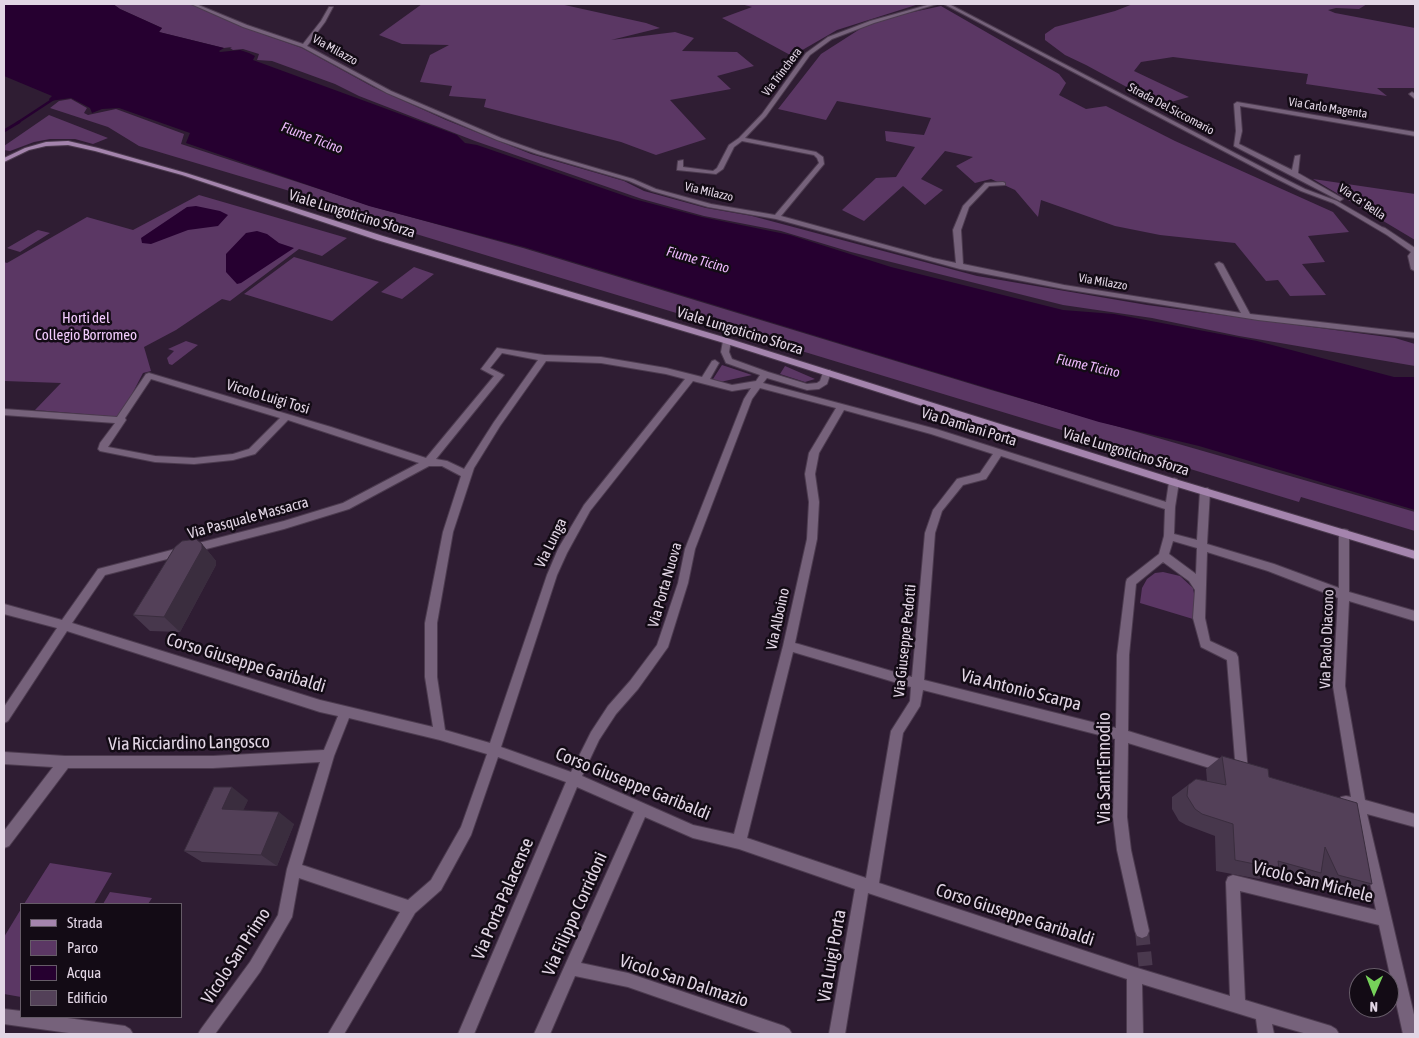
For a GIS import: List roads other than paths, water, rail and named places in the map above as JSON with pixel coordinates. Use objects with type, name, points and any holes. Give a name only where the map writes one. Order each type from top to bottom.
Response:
[{"type":"main road","name":"Viale Lungoticino Sforza","points":[[4,160],[27,149],[54,143],[68,143],[96,149],[184,174],[371,235],[727,341],[1174,482],[1415,555]]},
{"type":"street","name":"Via Milazzo","points":[[193,4],[245,26],[304,46],[389,92],[518,147],[631,180],[654,190],[710,206],[777,217],[960,267],[1121,297],[1247,316],[1415,336]]},
{"type":"street","name":"Via Trinchera","points":[[682,161],[679,169],[714,173],[720,169],[731,146],[741,139],[764,116],[808,54],[830,38],[872,22],[935,4]]},
{"type":"street","name":"Strada Del Siccomario","points":[[946,4],[1275,176],[1303,190],[1335,202],[1388,232]]},
{"type":"street","points":[[304,46],[323,22],[331,8]]},
{"type":"street","name":"Via Ca' Bella","points":[[1237,104],[1239,131],[1236,145],[1339,198],[1415,252]]},
{"type":"street","name":"Via Carlo Magenta","points":[[1237,104],[1415,134]]},
{"type":"street","points":[[741,139],[816,154],[820,157],[822,162],[777,217]]},
{"type":"street","points":[[1295,174],[1298,156]]},
{"type":"street","points":[[960,267],[957,230],[966,206],[987,184],[1003,184]]},
{"type":"street","points":[[1415,252],[1412,256],[1415,269]]},
{"type":"street","points":[[1219,264],[1247,316]]},
{"type":"street","points":[[727,341],[725,352],[729,361],[765,374],[807,387],[819,386],[824,382],[827,372]]},
{"type":"street","points":[[428,462],[500,376],[485,369],[500,350],[544,358],[601,360],[666,371],[732,388],[757,384]]},
{"type":"street","points":[[440,734],[431,676],[431,623],[448,532],[466,474],[497,424],[544,358]]},
{"type":"street","points":[[704,382],[715,362]]},
{"type":"street","name":"Via Porta Nuova","points":[[574,779],[595,736],[612,710],[662,647],[683,583],[690,549],[748,399],[765,374]]},
{"type":"street","name":"Vicolo Luigi Tosi","points":[[121,420],[149,376],[428,462],[444,463],[466,474]]},
{"type":"street","name":"Via Lunga","points":[[336,1034],[410,908],[436,885],[462,838],[508,710],[552,576],[562,552],[587,508],[690,378]]},
{"type":"street","name":"Via Damiani Porta","points":[[757,384],[933,431],[1170,507]]},
{"type":"street","name":"Via Alboino","points":[[739,842],[789,646],[812,539],[814,502],[810,474],[814,454],[821,439],[842,406]]},
{"type":"street","points":[[4,412],[121,420]]},
{"type":"street","points":[[121,420],[103,449],[155,459],[194,461],[233,457],[252,452],[286,417]]},
{"type":"street","name":"Via Giuseppe Pedotti","points":[[867,886],[896,731],[910,714],[916,702],[916,683],[930,533],[938,510],[960,482],[982,476],[999,452]]},
{"type":"street","name":"Via Pasquale Massacra","points":[[4,717],[67,629],[102,572],[284,525],[346,506],[428,462]]},
{"type":"street","points":[[1174,482],[1170,507],[1169,536],[1163,556],[1193,578],[1200,589]]},
{"type":"street","points":[[1200,589],[1205,491]]},
{"type":"street","name":"Via Paolo Diacono","points":[[1344,532],[1344,595],[1339,686],[1359,806],[1411,1034]]},
{"type":"street","points":[[1169,536],[1270,567],[1344,595],[1415,616]]},
{"type":"street","name":"Via Sant'Ennodio","points":[[1142,931],[1124,850],[1120,817],[1123,655],[1131,582],[1163,556]]},
{"type":"street","name":"Via Antonio Scarpa","points":[[789,646],[916,683],[1098,728],[1122,737],[1246,773],[1232,656],[1205,644],[1199,618],[1200,589]]},
{"type":"street","name":"Corso Giuseppe Garibaldi","points":[[4,609],[320,706],[440,734],[494,750],[574,779],[693,830],[739,842],[867,886],[1238,1006],[1331,1034]]},
{"type":"street","points":[[328,756],[345,712]]},
{"type":"street","name":"Via Ricciardino Langosco","points":[[4,758],[65,762],[212,762],[328,756]]},
{"type":"street","name":"Vicolo San Primo","points":[[206,1034],[255,967],[285,917],[294,869],[328,756]]},
{"type":"street","points":[[4,841],[65,762]]},
{"type":"street","name":"Via Porta Palacense","points":[[466,1034],[574,779]]},
{"type":"street","points":[[1336,799],[1415,820]]},
{"type":"street","name":"Via Filippo Corridoni","points":[[542,1034],[642,809]]},
{"type":"street","points":[[294,869],[410,908]]},
{"type":"street","name":"Vicolo San Michele","points":[[1238,1006],[1233,882],[1384,919]]},
{"type":"street","name":"Via Luigi Porta","points":[[837,1034],[867,886]]},
{"type":"street","name":"Vicolo San Dalmazio","points":[[571,968],[628,980],[784,1034]]},
{"type":"street","points":[[1135,1034],[1142,974]]},
{"type":"street","points":[[1263,1013],[1266,1034]]},
{"type":"street","points":[[4,1016],[126,1034]]},
{"type":"water","name":"Fiume Ticino","points":[[4,4],[113,4],[162,28],[159,32],[224,48],[220,52],[240,50],[249,53],[255,56],[253,60],[457,135],[465,143],[477,145],[634,199],[702,217],[790,235],[891,267],[1063,310],[1114,314],[1257,341],[1394,377],[1415,377],[1415,510],[1199,446],[1099,422],[524,247],[369,206],[186,143],[190,133],[119,108],[102,109],[92,113],[90,108],[71,98],[50,101],[49,99],[52,96],[4,76]]},
{"type":"water","points":[[196,206],[220,211],[228,215],[218,226],[188,230],[151,244],[142,243],[141,238],[187,207]]},
{"type":"water","points":[[257,231],[267,234],[279,243],[294,248],[237,284],[226,272],[226,254],[246,233]]},
{"type":"waterway","points":[[17,123],[55,98]]},
{"type":"waterway","points":[[4,131],[19,122]]},
{"type":"tunnel","points":[[1142,931],[1146,970]]},
{"type":"park label","name":"Horti del Collegio Borromeo","points":[[86,326]]}]
